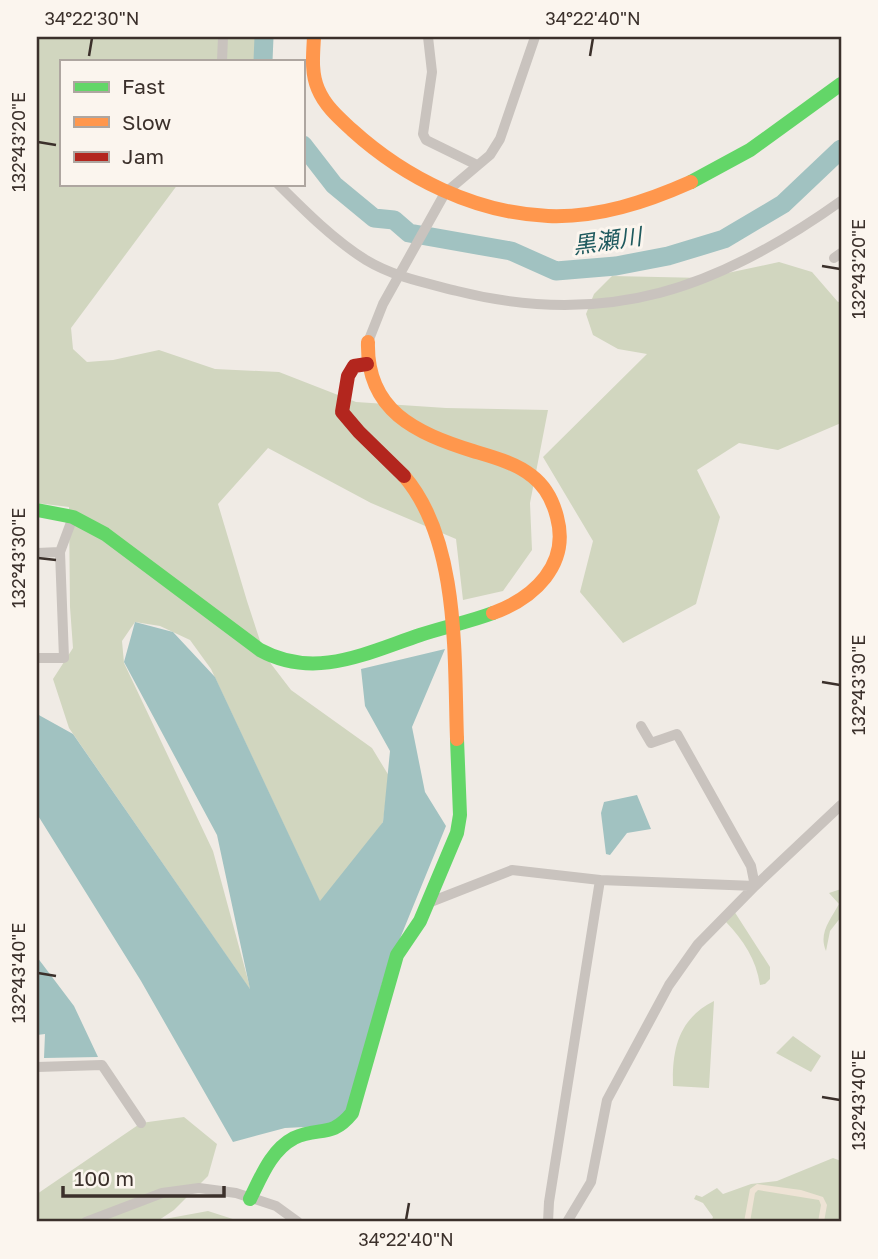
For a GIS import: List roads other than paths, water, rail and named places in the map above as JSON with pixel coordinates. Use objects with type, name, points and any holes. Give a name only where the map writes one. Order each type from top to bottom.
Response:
[{"type":"street","points":[[222,60],[223,37]]},
{"type":"street","points":[[314,37],[311,59],[315,88],[329,109],[394,166],[475,205],[524,214],[568,218],[623,209],[671,193],[792,124],[841,84]]},
{"type":"street","points":[[428,37],[432,72],[423,134],[426,140],[475,164]]},
{"type":"street","points":[[37,510],[73,517],[105,534],[253,644],[279,660],[314,665],[340,660],[452,626],[518,602],[540,584],[555,562],[561,541],[558,517],[546,491],[530,474],[510,463],[436,441],[408,425],[383,400],[372,382],[367,364],[368,342],[383,303],[445,192],[491,155],[500,139],[535,37]]},
{"type":"street","points":[[280,186],[343,243],[366,260],[400,273],[490,299],[549,306],[610,304],[663,293],[724,270],[802,228],[841,201]]},
{"type":"street","points":[[250,1199],[267,1167],[284,1144],[305,1132],[330,1131],[344,1125],[352,1113],[397,955],[428,904],[457,833],[460,815],[452,626],[447,587],[432,522],[414,489],[353,427],[342,412],[348,376],[354,366],[367,364]]},
{"type":"street","points":[[37,658],[64,658],[60,552],[73,517]]},
{"type":"street","points":[[37,553],[60,552]]},
{"type":"street","points":[[641,726],[652,743],[677,734],[751,866],[755,886]]},
{"type":"street","points":[[567,1222],[591,1182],[607,1100],[669,985],[698,944],[755,886],[841,806]]},
{"type":"street","points":[[428,904],[512,870],[600,880],[755,886]]},
{"type":"street","points":[[548,1222],[600,880]]},
{"type":"street","points":[[37,1067],[102,1065],[141,1123]]},
{"type":"street","points":[[86,1222],[162,1193],[199,1188],[236,1193],[276,1206],[298,1222]]},
{"type":"water","points":[[135,622],[173,632],[215,677],[320,901],[383,822],[390,751],[365,706],[361,669],[445,649],[412,727],[425,792],[446,826],[383,980],[344,1125],[285,1128],[233,1142],[141,981],[37,814],[37,714],[73,734],[250,989],[217,835],[124,662]]},
{"type":"water","points":[[637,795],[651,829],[627,833],[610,855],[606,854],[601,813],[604,802]]},
{"type":"water","points":[[37,957],[74,1006],[98,1057],[44,1058],[45,1034],[37,1035]]},
{"type":"waterway","name":"黒瀬川","points":[[263,60],[264,37]]},
{"type":"waterway","name":"黒瀬川","points":[[304,146],[334,185],[374,218],[394,220],[409,233],[511,251],[556,271],[616,266],[668,256],[724,239],[783,204],[841,149]]}]
